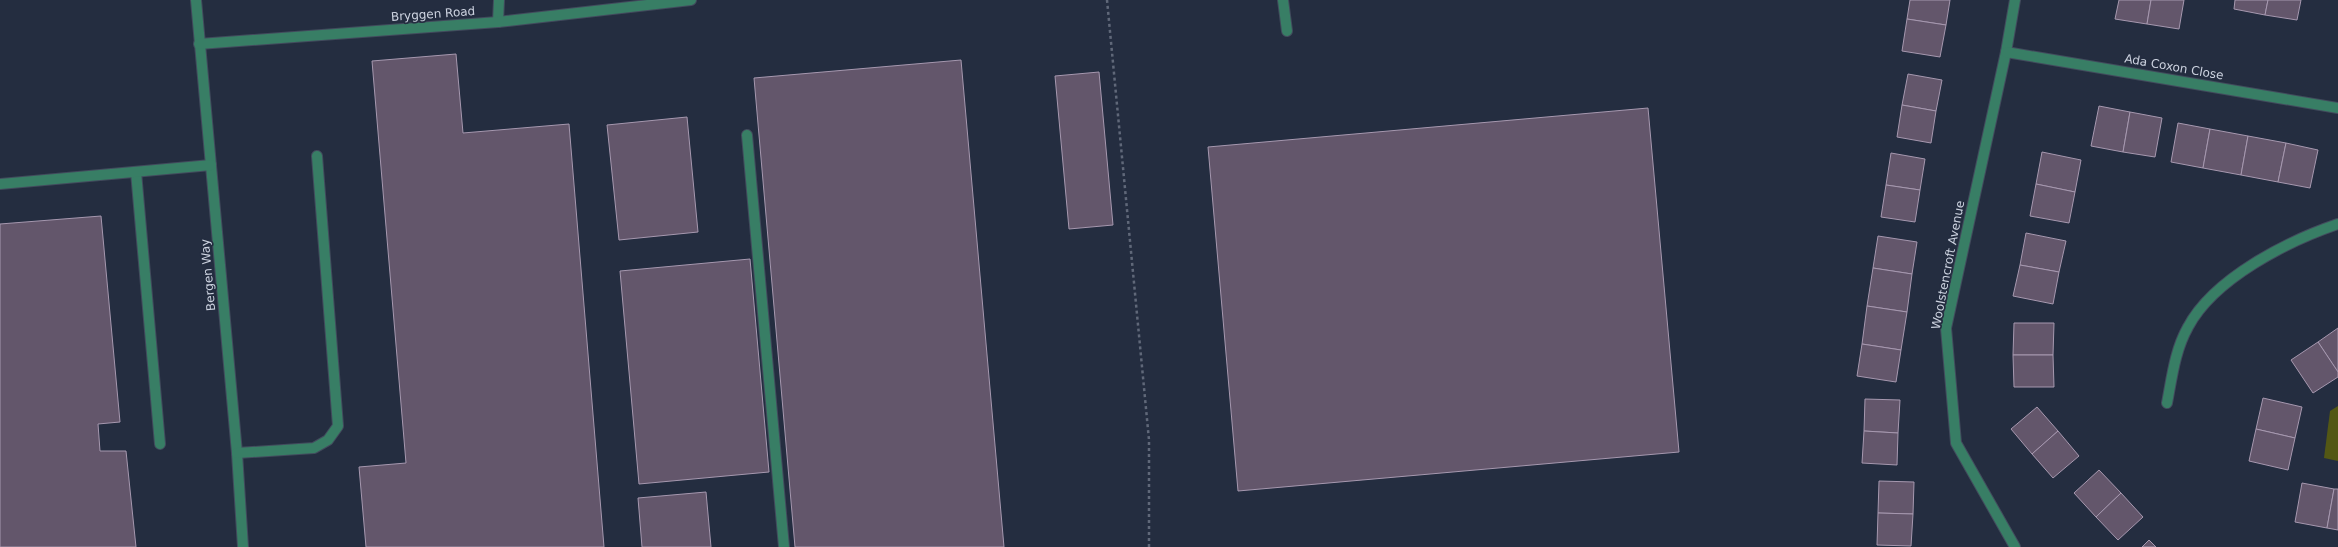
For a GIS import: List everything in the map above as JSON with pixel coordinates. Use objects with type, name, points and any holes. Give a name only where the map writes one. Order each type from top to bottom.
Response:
[{"type":"street","name":"Bergen Way","points":[[196,0],[237,453],[243,547]]},
{"type":"street","points":[[498,22],[499,0]]},
{"type":"street","name":"Bryggen Road","points":[[199,44],[498,22],[691,0]]},
{"type":"street","points":[[1283,0],[1287,31]]},
{"type":"street","name":"Woolstencroft Avenue","points":[[2015,0],[2006,52],[1946,328],[1956,443],[2015,547]]},
{"type":"street","name":"Ada Coxon Close","points":[[2006,52],[2338,108]]},
{"type":"street","points":[[747,135],[784,547]]},
{"type":"street","points":[[237,453],[314,448],[328,440],[338,426],[317,156]]},
{"type":"street","points":[[0,184],[211,165]]},
{"type":"street","points":[[136,172],[160,444]]},
{"type":"street","points":[[2167,403],[2176,358],[2188,327],[2202,306],[2218,290],[2244,270],[2281,250],[2338,224]]},
{"type":"path","points":[[1107,0],[1149,440],[1149,547]]},
{"type":"shaded area","points":[[2338,406],[2338,461],[2324,458],[2330,411]]},
{"type":"building","points":[[1910,0],[1950,0],[1946,25],[1907,19]]},
{"type":"building","points":[[2119,0],[2151,0],[2147,24],[2115,19]]},
{"type":"building","points":[[2151,0],[2184,0],[2179,29],[2147,24]]},
{"type":"building","points":[[2235,0],[2268,0],[2265,15],[2234,9]]},
{"type":"building","points":[[2268,0],[2301,0],[2297,20],[2265,15]]},
{"type":"building","points":[[1907,19],[1946,25],[1940,57],[1902,51]]},
{"type":"building","points":[[456,54],[463,133],[569,124],[604,547],[366,547],[359,467],[406,463],[372,61]]},
{"type":"building","points":[[961,60],[1004,547],[795,547],[754,78]]},
{"type":"building","points":[[1099,72],[1113,225],[1069,229],[1055,76]]},
{"type":"building","points":[[1908,74],[1942,80],[1936,111],[1902,105]]},
{"type":"building","points":[[1902,105],[1936,111],[1931,143],[1897,137]]},
{"type":"building","points":[[2099,106],[2130,112],[2123,152],[2091,146]]},
{"type":"building","points":[[1648,108],[1679,452],[1238,491],[1208,147]]},
{"type":"building","points":[[2130,112],[2162,118],[2155,157],[2123,152]]},
{"type":"building","points":[[687,117],[698,232],[619,240],[607,125]]},
{"type":"building","points":[[2178,123],[2210,129],[2203,168],[2171,162]]},
{"type":"building","points":[[2210,129],[2248,136],[2241,175],[2203,168]]},
{"type":"building","points":[[2248,136],[2286,143],[2278,182],[2241,175]]},
{"type":"building","points":[[2286,143],[2318,150],[2310,188],[2278,182]]},
{"type":"building","points":[[2042,152],[2081,160],[2075,192],[2036,184]]},
{"type":"building","points":[[1891,153],[1925,159],[1920,190],[1886,185]]},
{"type":"building","points":[[2036,184],[2075,192],[2069,223],[2030,216]]},
{"type":"building","points":[[1886,185],[1920,190],[1915,222],[1881,217]]},
{"type":"building","points":[[101,216],[120,422],[98,424],[100,451],[126,451],[136,547],[0,547],[0,224]]},
{"type":"building","points":[[2026,233],[2066,241],[2059,272],[2020,265]]},
{"type":"building","points":[[1878,236],[1917,242],[1912,274],[1873,268]]},
{"type":"building","points":[[750,259],[769,472],[639,484],[620,271]]},
{"type":"building","points":[[2020,265],[2059,272],[2053,304],[2013,296]]},
{"type":"building","points":[[1873,268],[1912,274],[1907,312],[1867,306]]},
{"type":"building","points":[[1867,306],[1907,312],[1901,350],[1862,344]]},
{"type":"building","points":[[2014,323],[2054,323],[2053,355],[2013,355]]},
{"type":"building","points":[[2338,328],[2338,372],[2318,342]]},
{"type":"building","points":[[2318,342],[2338,372],[2338,377],[2313,393],[2291,360]]},
{"type":"building","points":[[1862,344],[1901,350],[1896,382],[1857,376]]},
{"type":"building","points":[[2013,355],[2053,355],[2054,387],[2014,387]]},
{"type":"building","points":[[2263,398],[2302,407],[2295,438],[2256,429]]},
{"type":"building","points":[[1865,399],[1900,400],[1898,433],[1864,431]]},
{"type":"building","points":[[2037,407],[2058,431],[2032,454],[2011,429]]},
{"type":"building","points":[[2256,429],[2295,438],[2288,470],[2249,461]]},
{"type":"building","points":[[1864,431],[1898,433],[1897,465],[1862,463]]},
{"type":"building","points":[[2058,431],[2079,456],[2053,478],[2032,454]]},
{"type":"building","points":[[2099,470],[2121,493],[2096,517],[2074,493]]},
{"type":"building","points":[[1879,481],[1914,482],[1913,514],[1878,513]]},
{"type":"building","points":[[2302,483],[2334,489],[2327,528],[2295,522]]},
{"type":"building","points":[[2334,489],[2338,489],[2338,530],[2327,528]]},
{"type":"building","points":[[706,492],[711,547],[642,547],[638,498]]},
{"type":"building","points":[[2121,493],[2143,517],[2118,540],[2096,517]]},
{"type":"building","points":[[1878,513],[1913,514],[1911,546],[1877,545]]},
{"type":"building","points":[[2149,540],[2156,547],[2142,547]]}]
